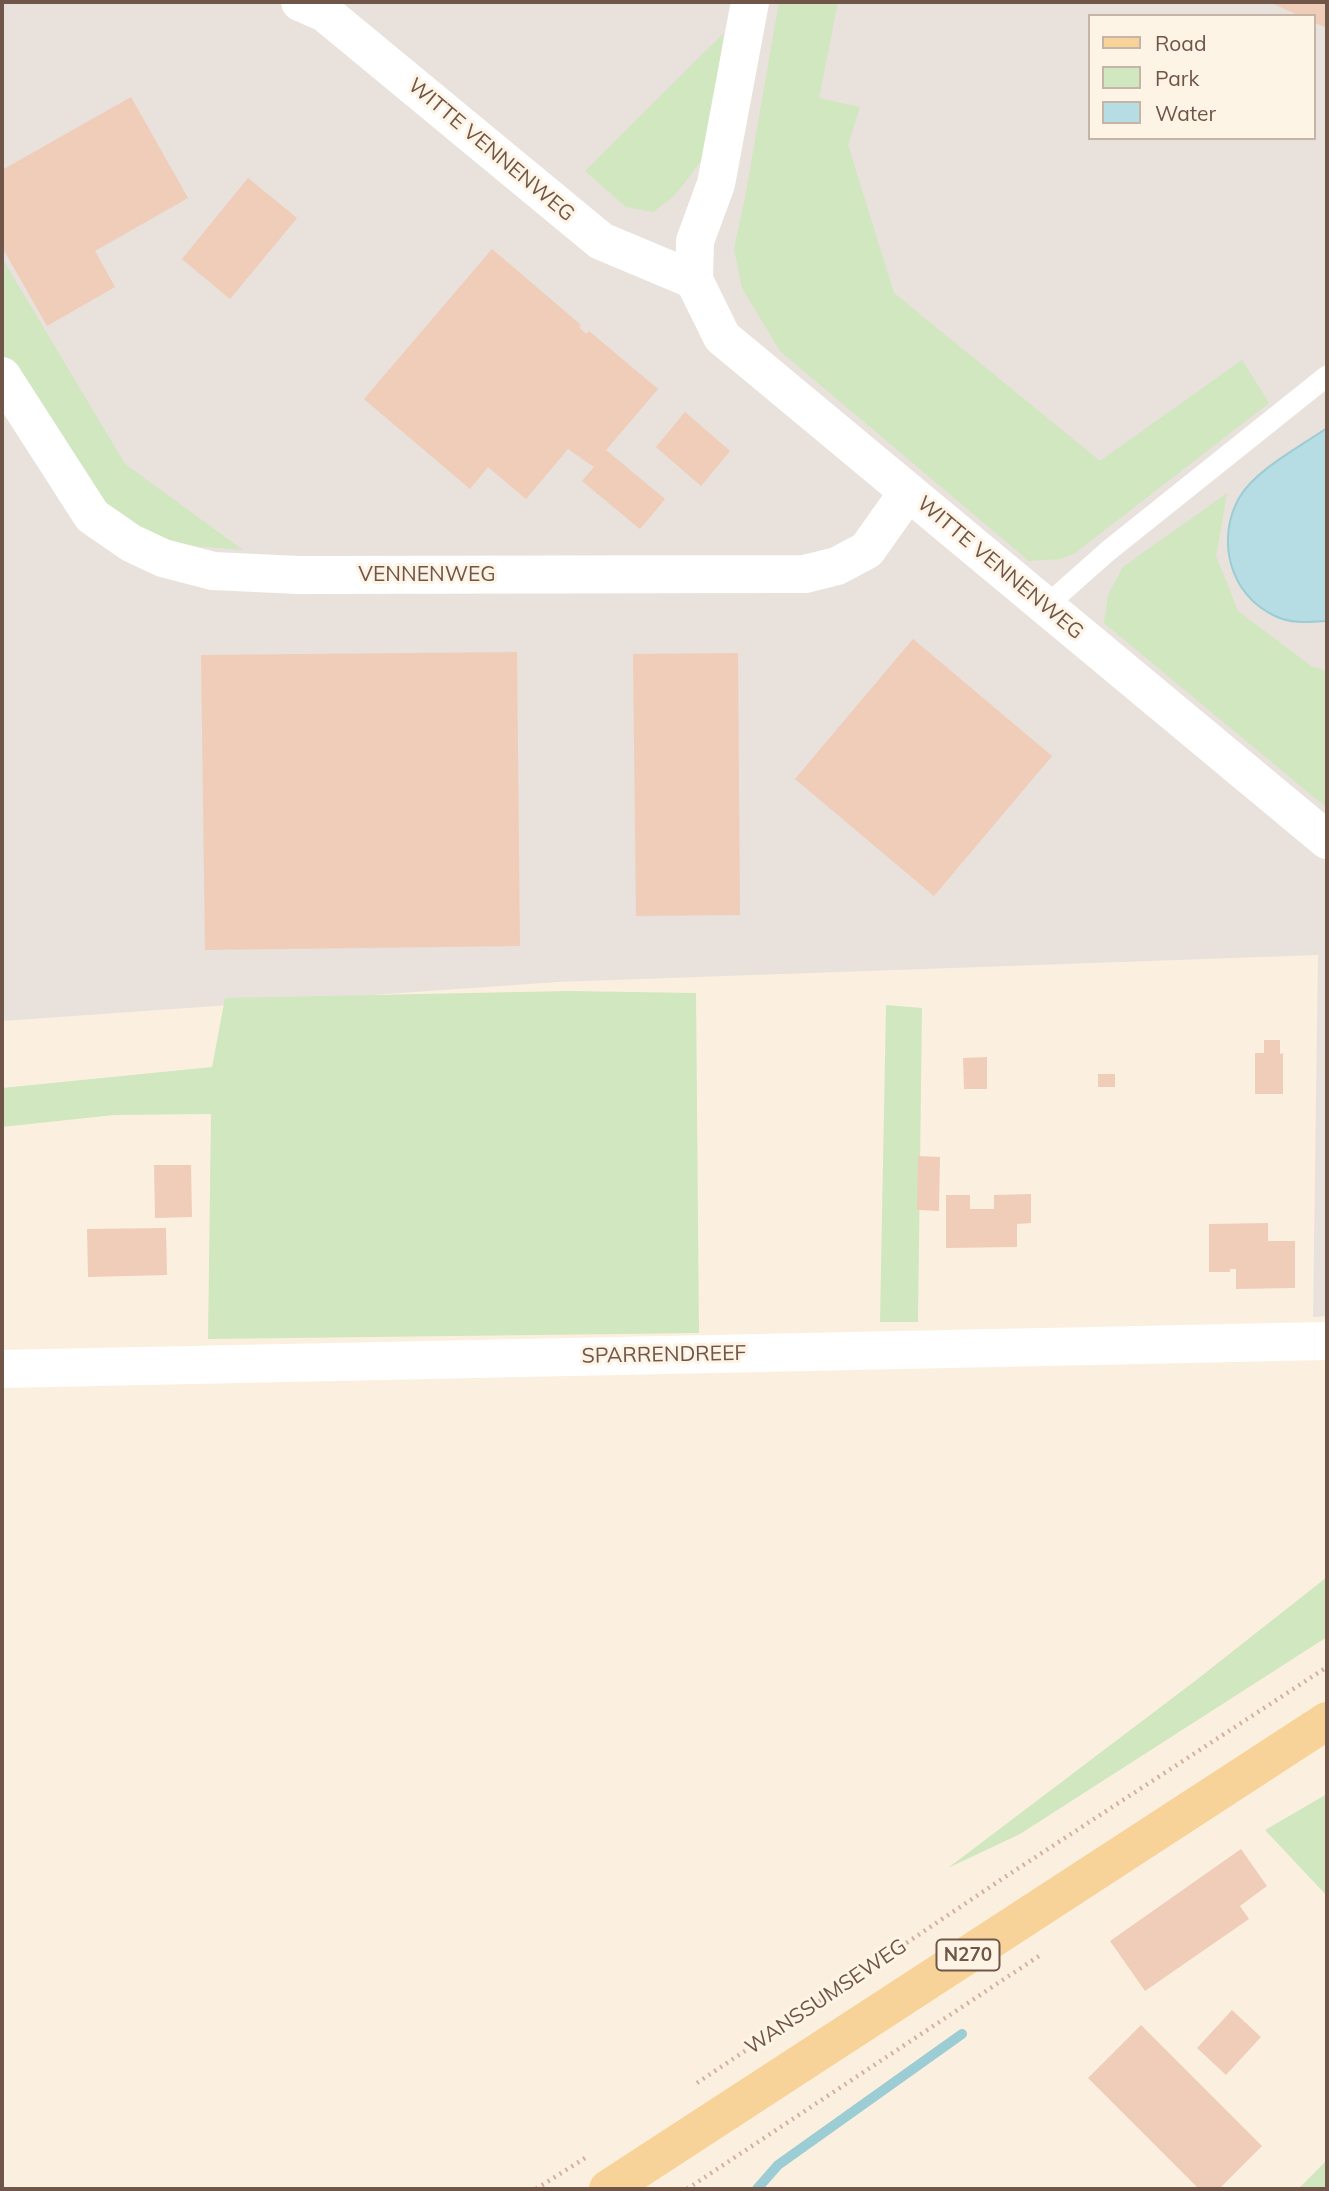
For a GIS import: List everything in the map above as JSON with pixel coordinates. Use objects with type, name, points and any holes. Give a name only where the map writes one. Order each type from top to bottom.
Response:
[{"type":"main road","name":"WANSSUMSEWEG","points":[[608,2189],[1327,1721]]},
{"type":"street","name":"WITTE VENNENWEG","points":[[300,2],[325,13],[601,241],[694,279]]},
{"type":"street","name":"WITTE VENNENWEG","points":[[750,2],[716,184],[695,241],[694,279],[722,337],[1327,841]]},
{"type":"street","name":"VENNENWEG","points":[[2,376],[92,516],[131,543],[163,558],[213,571],[299,575],[805,574],[838,566],[867,550],[908,492]]},
{"type":"street","name":"SPARRENDREEF","points":[[2,1369],[1327,1341]]},
{"type":"lane","points":[[1046,606],[1108,551],[1327,376]]},
{"type":"path","name":"WANSSUMSEWEG","points":[[691,2087],[1005,1877],[1327,1667]]},
{"type":"path","points":[[687,2189],[1043,1954]]},
{"type":"path","points":[[536,2189],[591,2154]]},
{"type":"shaded area","points":[[2,2],[1327,2],[1327,1316],[1313,1317],[1318,955],[557,982],[2,1021]]},
{"type":"green space","points":[[779,2],[838,2],[819,98],[860,107],[848,145],[894,293],[1100,461],[1242,360],[1269,403],[1075,553],[1061,559],[1029,561],[780,351],[742,288],[734,249]]},
{"type":"green space","points":[[724,33],[705,156],[675,195],[653,212],[626,207],[585,171]]},
{"type":"green space","points":[[2,258],[125,464],[243,550],[183,545],[149,534],[110,513],[2,358]]},
{"type":"green space","points":[[1227,493],[1216,556],[1238,611],[1311,666],[1327,671],[1327,808],[1104,623],[1108,595],[1123,567]]},
{"type":"green space","points":[[568,991],[696,993],[699,1333],[208,1339],[211,1114],[114,1115],[2,1127],[2,1088],[212,1067],[225,998]]},
{"type":"green space","points":[[886,1005],[922,1008],[918,1322],[880,1322]]},
{"type":"green space","points":[[1327,1577],[1327,1637],[1020,1834],[948,1868],[1195,1681]]},
{"type":"green space","points":[[1327,1794],[1327,1896],[1265,1830]]},
{"type":"green space","points":[[1327,2160],[1327,2189],[1298,2189]]},
{"type":"water","points":[[1327,428],[1327,621],[1287,620],[1259,607],[1237,580],[1228,548],[1228,531],[1232,514],[1246,488],[1267,468]]},
{"type":"building","points":[[1269,2],[1327,2],[1327,28],[1315,23],[1315,14],[1296,14]]},
{"type":"building","points":[[131,97],[188,198],[95,251],[115,287],[47,326],[2,247],[2,170]]},
{"type":"building","points":[[248,178],[297,218],[230,299],[182,259]]},
{"type":"building","points":[[492,249],[581,325],[579,327],[586,334],[589,331],[658,389],[606,450],[665,499],[640,529],[582,481],[594,467],[568,449],[526,499],[488,467],[470,489],[364,399]]},
{"type":"building","points":[[685,412],[730,451],[701,486],[656,447]]},
{"type":"building","points":[[913,639],[1052,756],[934,896],[795,779]]},
{"type":"building","points":[[517,652],[520,946],[205,950],[201,655]]},
{"type":"building","points":[[738,653],[740,915],[636,916],[633,654]]},
{"type":"building","points":[[1264,1040],[1280,1040],[1280,1054],[1283,1053],[1283,1094],[1255,1094],[1255,1053],[1264,1053]]},
{"type":"building","points":[[987,1057],[987,1089],[964,1089],[963,1058]]},
{"type":"building","points":[[1098,1074],[1115,1074],[1115,1087],[1098,1087]]},
{"type":"building","points":[[918,1156],[940,1157],[939,1211],[917,1210]]},
{"type":"building","points":[[154,1165],[191,1165],[192,1217],[155,1218]]},
{"type":"building","points":[[1031,1194],[1031,1223],[1017,1224],[1017,1247],[946,1248],[946,1195],[970,1195],[970,1209],[994,1209],[994,1195]]},
{"type":"building","points":[[1268,1223],[1268,1241],[1295,1241],[1295,1288],[1236,1289],[1236,1269],[1230,1269],[1230,1272],[1209,1272],[1209,1224]]},
{"type":"building","points":[[166,1228],[167,1275],[88,1277],[87,1229]]},
{"type":"building","points":[[1241,1849],[1267,1886],[1240,1906],[1249,1919],[1145,1991],[1110,1941]]},
{"type":"building","points":[[1232,2010],[1261,2037],[1226,2075],[1197,2048]]},
{"type":"building","points":[[1141,2025],[1262,2146],[1219,2189],[1199,2189],[1088,2078]]},
{"type":"waterway","points":[[757,2189],[778,2165],[962,2034]]}]
